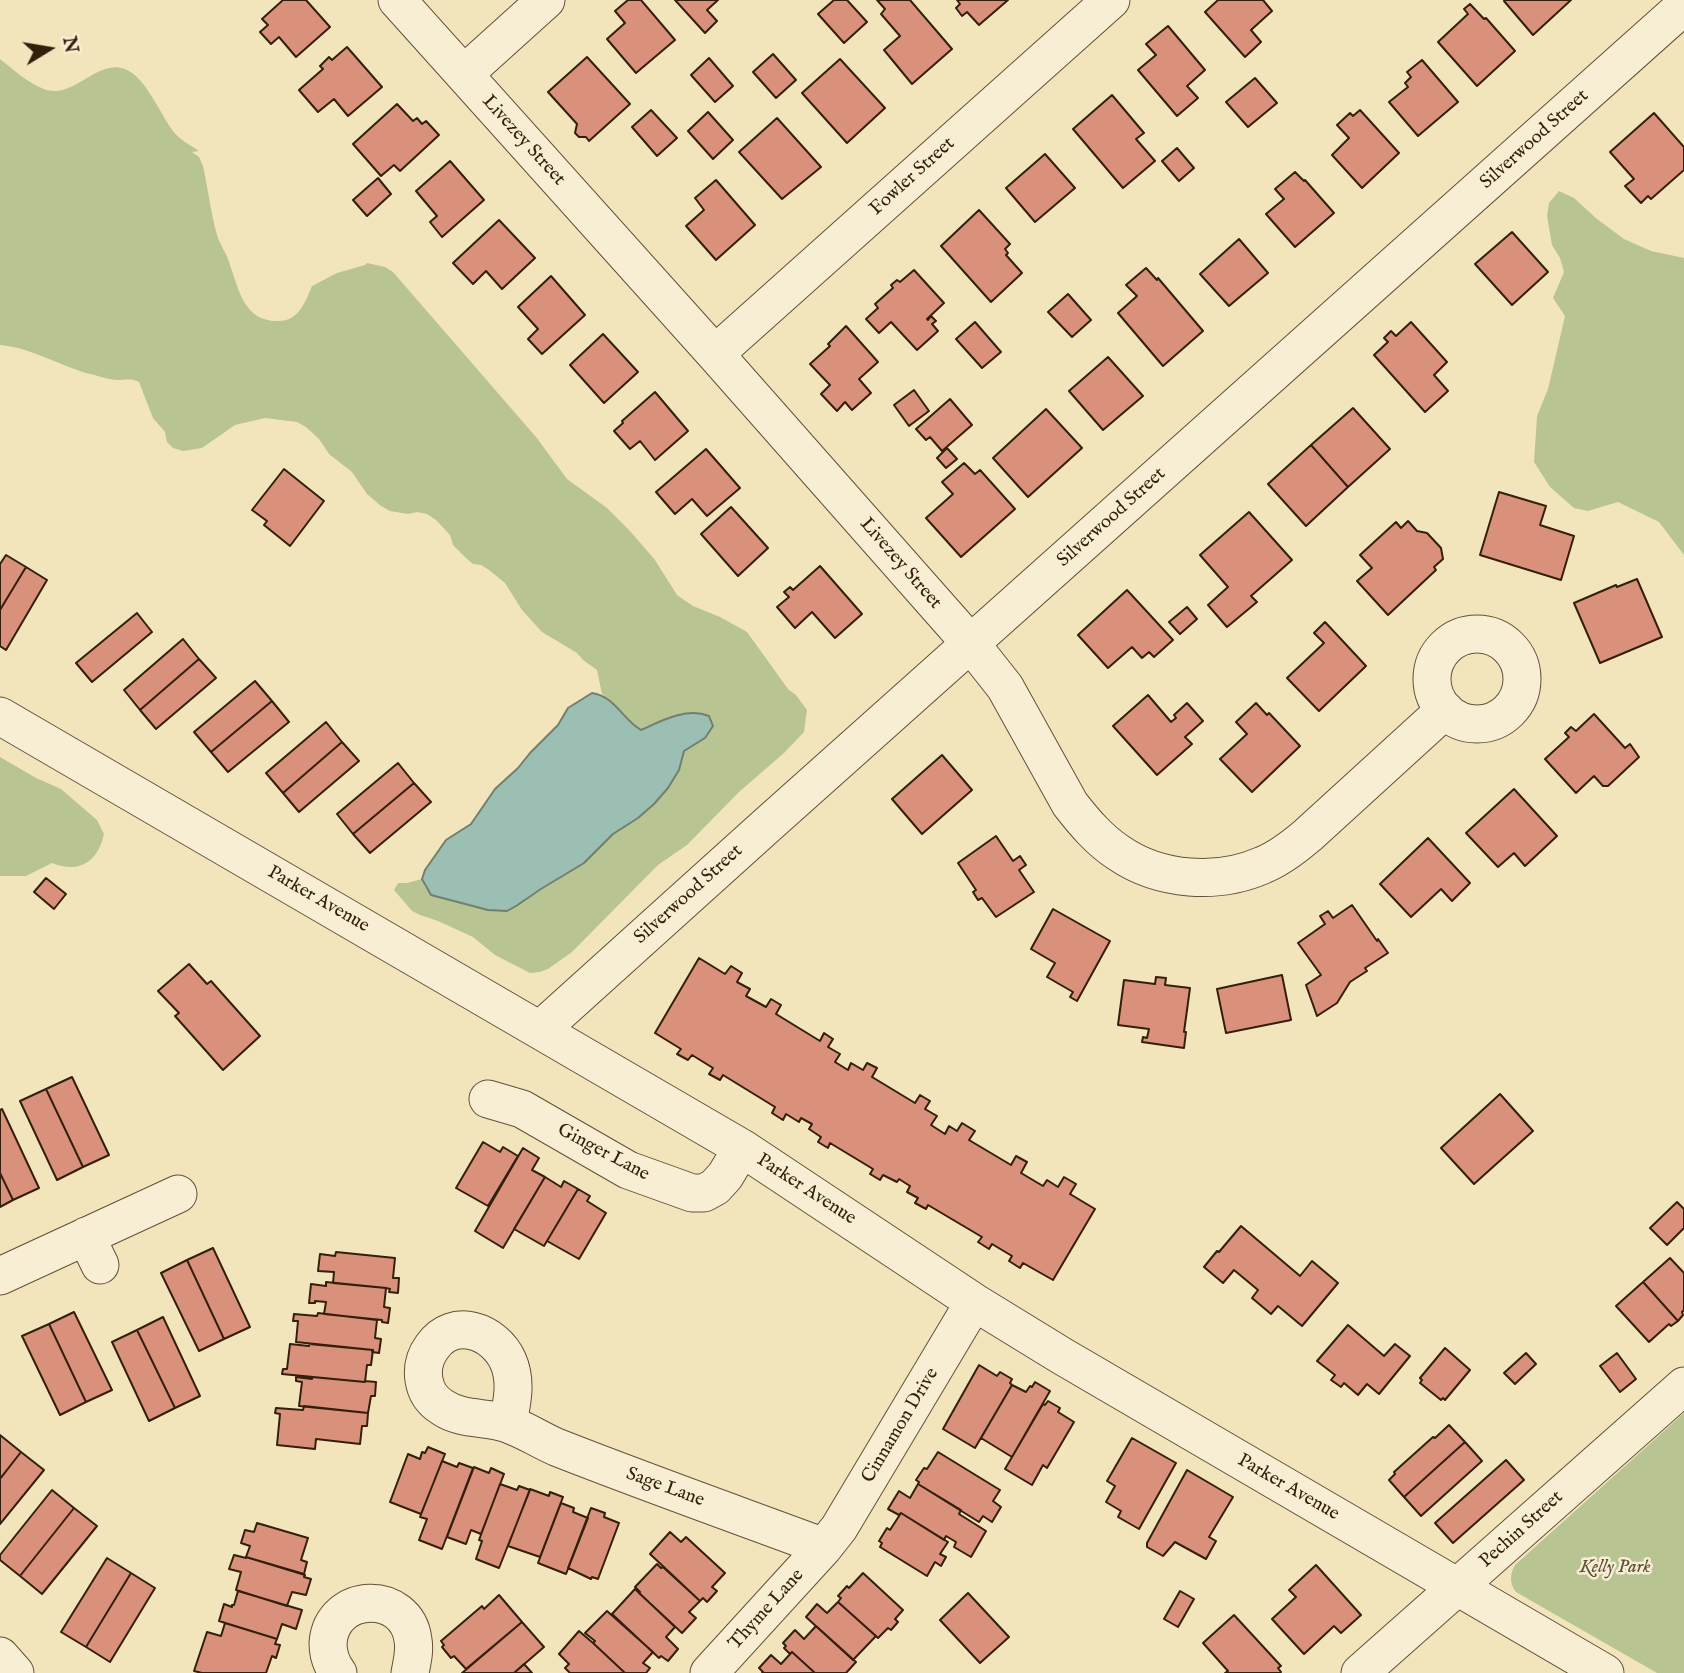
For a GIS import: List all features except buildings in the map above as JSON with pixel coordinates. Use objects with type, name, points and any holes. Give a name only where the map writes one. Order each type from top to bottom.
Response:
[{"type":"street","name":"Livezey Street","points":[[397,0],[971,644],[1005,687],[1070,804],[1083,821],[1119,853],[1163,873],[1187,877],[1239,873],[1263,865],[1288,852],[1308,835],[1445,709]]},
{"type":"street","points":[[464,74],[546,0]]},
{"type":"street","name":"Fowler Street","points":[[715,354],[1111,0]]},
{"type":"street","name":"Silverwood Street","points":[[540,1030],[1684,6]]},
{"type":"street","name":"Parker Avenue","points":[[0,716],[742,1147],[974,1302],[1062,1356],[1605,1673]]},
{"type":"street","name":"Ginger Lane","points":[[488,1099],[522,1109],[628,1170],[692,1193],[704,1193],[715,1187],[725,1176],[742,1147]]},
{"type":"street","points":[[0,1276],[93,1251],[178,1194]]},
{"type":"street","name":"Cinnamon Drive","points":[[824,1547],[854,1506],[974,1302]]},
{"type":"street","name":"Pechin Street","points":[[1360,1673],[1684,1386]]},
{"type":"street","name":"Sage Lane","points":[[508,1423],[554,1446],[824,1547]]},
{"type":"street","name":"Thyme Lane","points":[[709,1673],[824,1547]]},
{"type":"street","points":[[338,1673],[328,1653],[333,1624],[343,1613],[356,1605],[371,1602],[386,1605],[398,1612],[408,1624],[414,1653],[410,1673]]},
{"type":"street","points":[[0,1656],[15,1673]]},
{"type":"green space","points":[[0,59],[32,83],[55,91],[66,89],[107,68],[118,67],[129,71],[142,82],[173,131],[199,151],[192,152],[199,157],[203,166],[218,239],[244,302],[257,316],[277,321],[290,318],[300,310],[312,286],[337,273],[367,263],[385,267],[393,272],[536,437],[567,479],[607,508],[630,531],[655,560],[677,595],[693,606],[747,632],[788,689],[807,710],[804,732],[784,753],[739,792],[687,845],[658,865],[572,952],[548,969],[530,973],[495,955],[473,937],[412,911],[394,890],[398,883],[422,879],[425,887],[440,898],[488,910],[508,911],[584,863],[613,834],[654,804],[679,770],[684,751],[705,738],[659,721],[641,730],[635,726],[602,694],[597,670],[577,653],[542,632],[522,610],[505,583],[489,570],[466,558],[453,545],[450,535],[436,520],[427,514],[390,511],[381,506],[367,494],[352,472],[329,454],[319,439],[306,427],[297,422],[265,418],[235,425],[202,448],[183,451],[173,448],[167,442],[165,432],[153,418],[139,382],[104,378],[24,350],[0,345]]},
{"type":"green space","points":[[1559,191],[1574,198],[1624,239],[1651,251],[1684,258],[1684,555],[1659,522],[1618,502],[1588,511],[1574,508],[1550,487],[1534,462],[1537,416],[1548,389],[1565,316],[1553,298],[1564,272],[1552,245],[1547,216],[1549,203]]},
{"type":"green space","points":[[0,757],[61,789],[97,820],[104,834],[92,858],[79,866],[52,863],[26,876],[0,876]]},
{"type":"green space","name":"Kelly Park","points":[[1684,1413],[1684,1673],[1657,1673],[1516,1592],[1512,1586],[1511,1575],[1515,1565]]},
{"type":"water","points":[[592,693],[613,703],[641,730],[674,716],[692,713],[709,716],[713,726],[705,738],[684,751],[679,770],[654,804],[613,834],[584,863],[516,906],[507,911],[488,910],[431,895],[422,879],[425,870],[446,840],[471,824],[495,789],[558,725],[568,708]]}]
